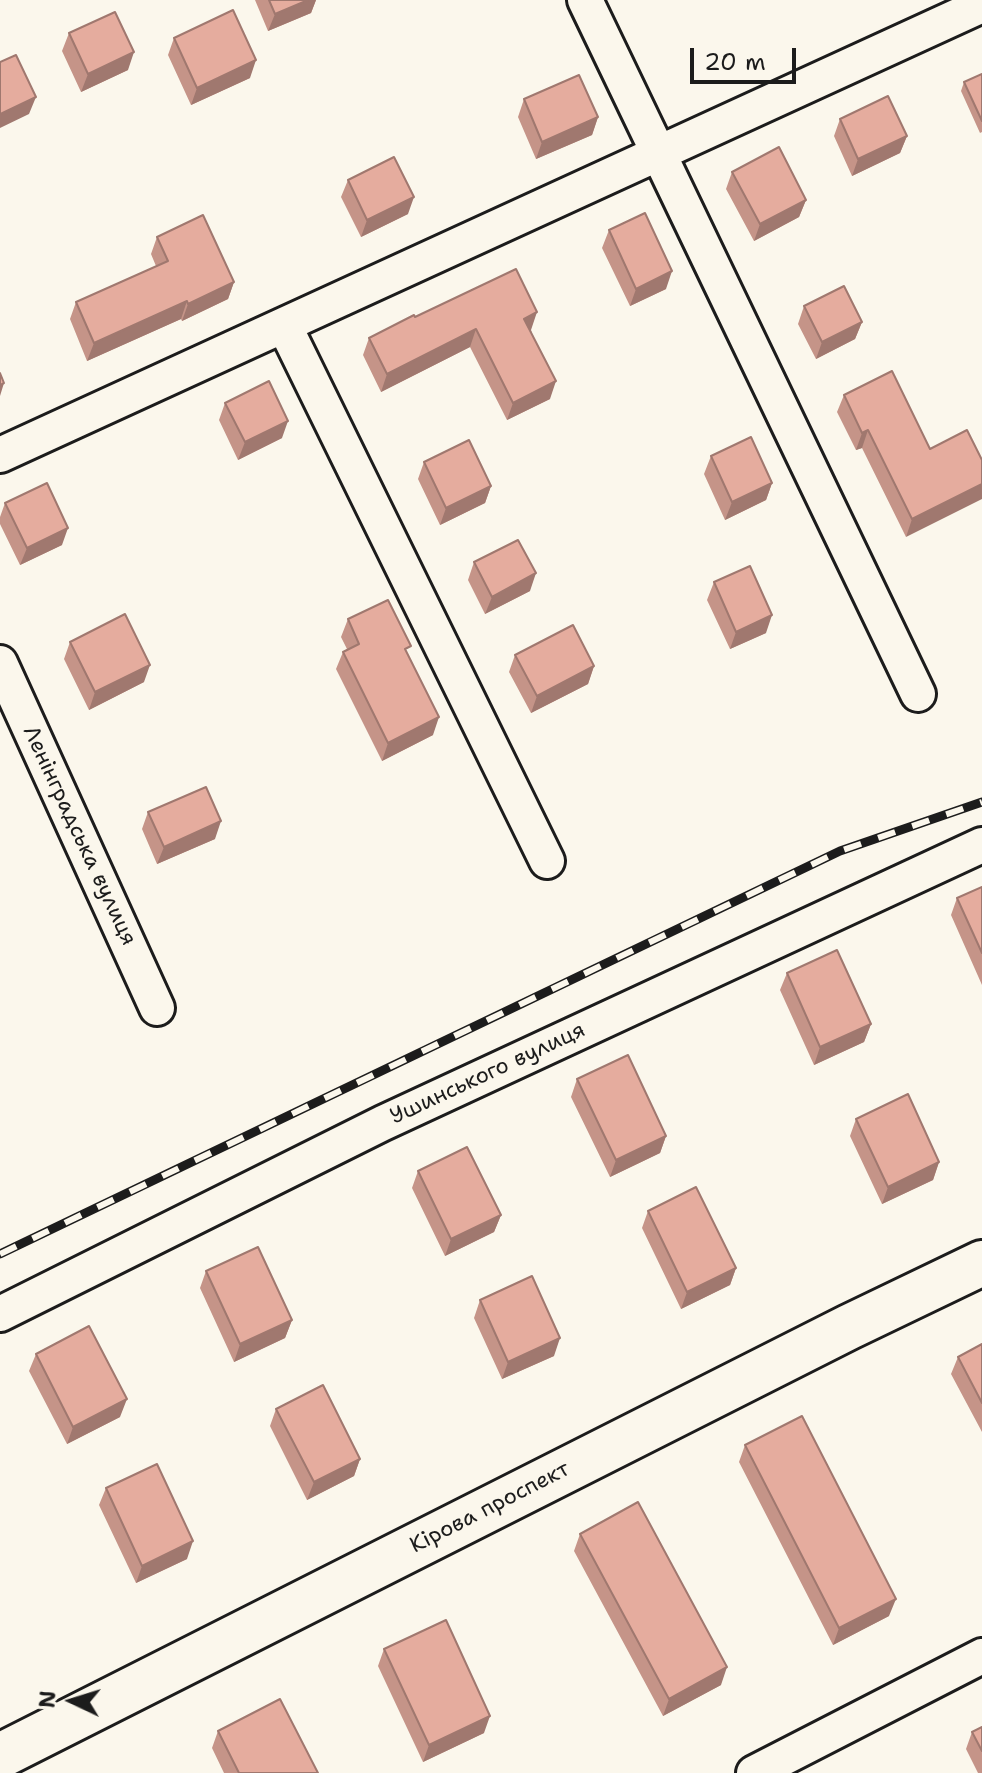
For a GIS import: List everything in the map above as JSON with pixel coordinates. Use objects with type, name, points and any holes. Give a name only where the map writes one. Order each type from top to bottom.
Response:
[{"type":"street","points":[[585,0],[918,694]]},
{"type":"street","points":[[0,455],[982,5]]},
{"type":"street","points":[[284,325],[547,861]]},
{"type":"street","name":"Ленінградська вулиця","points":[[0,663],[157,1008]]},
{"type":"street","name":"Ушинського вулиця","points":[[0,1314],[383,1123],[982,845]]},
{"type":"street","name":"Кірова проспект","points":[[0,1756],[849,1327],[982,1263]]},
{"type":"street","points":[[754,1773],[982,1656]]},
{"type":"building","points":[[269,0],[308,0],[275,14]]},
{"type":"building","points":[[233,10],[256,60],[197,88],[174,38]]},
{"type":"building","points":[[115,12],[134,52],[88,74],[69,33]]},
{"type":"building","points":[[16,55],[36,97],[0,114],[0,62]]},
{"type":"building","points":[[982,74],[982,121],[964,82]]},
{"type":"building","points":[[579,75],[598,117],[542,142],[524,99]]},
{"type":"building","points":[[888,96],[907,136],[858,159],[840,119]]},
{"type":"building","points":[[779,147],[806,200],[760,224],[732,172]]},
{"type":"building","points":[[394,157],[414,197],[367,220],[348,180]]},
{"type":"building","points":[[645,213],[672,271],[636,289],[609,230]]},
{"type":"building","points":[[203,215],[234,282],[94,343],[76,302],[168,261],[157,237]]},
{"type":"building","points":[[516,269],[537,312],[524,319],[556,381],[513,403],[476,329],[387,374],[369,338]]},
{"type":"building","points":[[844,286],[862,322],[822,342],[804,306]]},
{"type":"building","points":[[892,371],[930,449],[967,430],[982,460],[982,484],[912,519],[868,430],[862,433],[844,395]]},
{"type":"building","points":[[269,381],[288,421],[245,442],[225,403]]},
{"type":"building","points":[[751,437],[772,483],[732,502],[711,456]]},
{"type":"building","points":[[469,440],[491,486],[446,508],[424,462]]},
{"type":"building","points":[[47,483],[68,528],[27,548],[5,503]]},
{"type":"building","points":[[518,540],[536,573],[492,597],[474,562]]},
{"type":"building","points":[[750,566],[772,615],[736,632],[714,582]]},
{"type":"building","points":[[388,600],[411,646],[405,649],[439,717],[388,743],[343,652],[359,644],[348,619]]},
{"type":"building","points":[[125,614],[150,665],[95,692],[70,642]]},
{"type":"building","points":[[573,625],[594,666],[537,696],[515,655]]},
{"type":"building","points":[[206,787],[221,821],[164,847],[148,812]]},
{"type":"building","points":[[982,887],[982,953],[957,898]]},
{"type":"building","points":[[837,950],[871,1024],[820,1047],[787,973]]},
{"type":"building","points":[[628,1055],[666,1136],[616,1160],[577,1079]]},
{"type":"building","points":[[908,1094],[939,1162],[888,1187],[856,1119]]},
{"type":"building","points":[[467,1147],[501,1215],[451,1239],[418,1171]]},
{"type":"building","points":[[696,1187],[736,1268],[687,1292],[648,1211]]},
{"type":"building","points":[[258,1247],[292,1320],[240,1344],[206,1271]]},
{"type":"building","points":[[532,1276],[560,1338],[508,1362],[480,1300]]},
{"type":"building","points":[[89,1326],[127,1399],[73,1427],[36,1354]]},
{"type":"building","points":[[982,1344],[982,1403],[958,1357]]},
{"type":"building","points":[[323,1385],[360,1459],[314,1482],[276,1409]]},
{"type":"building","points":[[802,1416],[896,1599],[839,1628],[745,1445]]},
{"type":"building","points":[[157,1464],[193,1541],[142,1566],[106,1488]]},
{"type":"building","points":[[638,1502],[727,1667],[669,1699],[580,1534]]},
{"type":"building","points":[[446,1620],[490,1716],[429,1745],[384,1649]]},
{"type":"building","points":[[280,1699],[318,1773],[239,1773],[218,1731]]},
{"type":"building","points":[[982,1727],[982,1751],[972,1732]]},
{"type":"railway","points":[[0,1254],[840,851],[982,802]]}]
